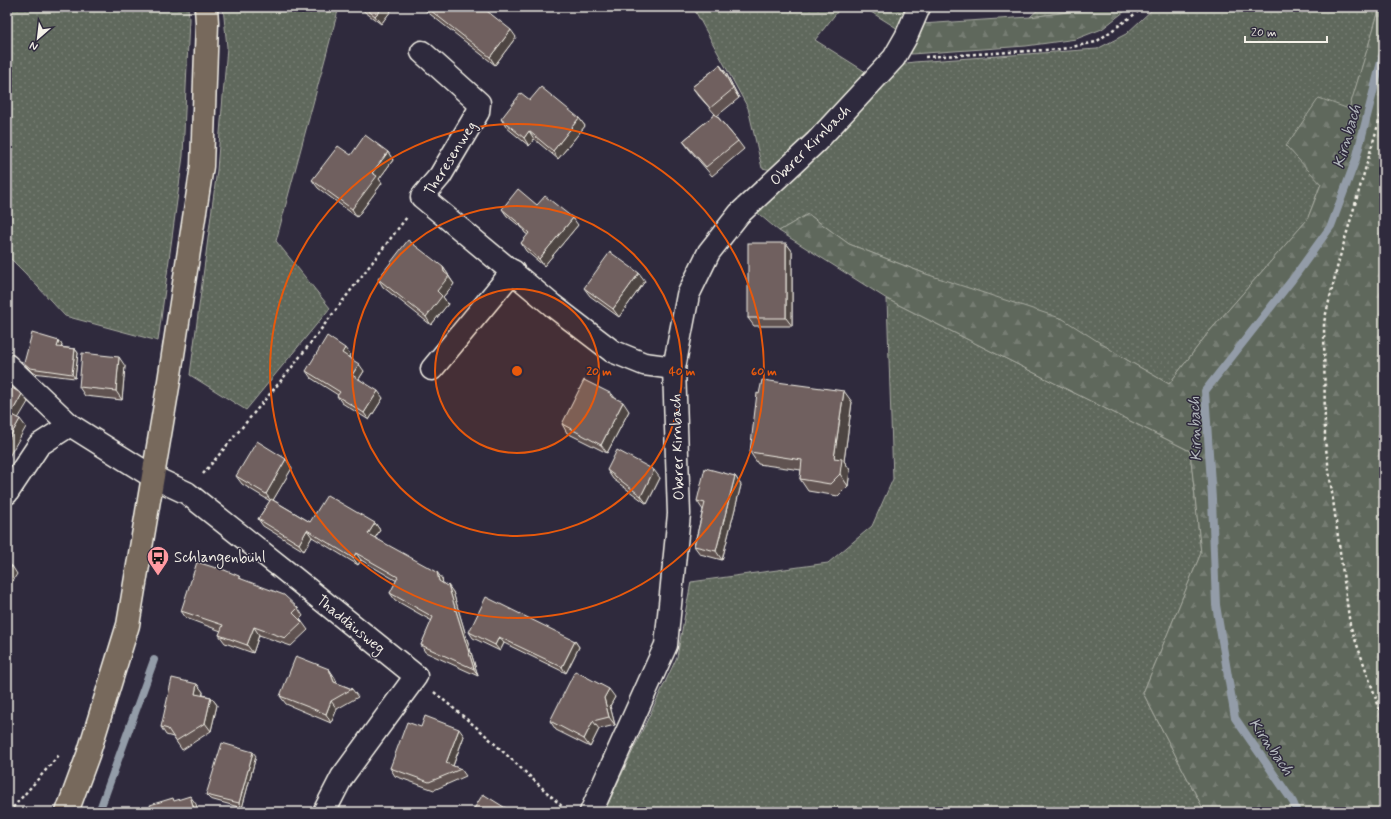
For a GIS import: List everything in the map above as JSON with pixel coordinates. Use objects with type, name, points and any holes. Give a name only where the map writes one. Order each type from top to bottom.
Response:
[{"type":"main road","points":[[67,812],[88,755],[128,625],[169,381],[202,166],[207,23],[206,7]]},
{"type":"street","name":"Oberer Kirnbach","points":[[590,812],[666,645],[679,514],[674,368],[688,295],[709,252],[739,214],[816,142],[894,58],[906,37],[919,7]]},
{"type":"street","name":"Theresenweg","points":[[422,52],[479,103],[478,112],[440,176],[422,197],[513,271],[552,305],[612,351],[644,364],[674,368]]},
{"type":"street","points":[[432,369],[513,271]]},
{"type":"street","points":[[7,365],[70,425],[152,478]]},
{"type":"street","points":[[7,493],[40,445],[70,425]]},
{"type":"street","name":"Thaddäusweg","points":[[152,478],[187,493],[416,676]]},
{"type":"street","points":[[324,812],[342,777],[416,676]]},
{"type":"path","points":[[894,58],[1062,49],[1096,42],[1135,14],[1142,7]]},
{"type":"path","points":[[1384,104],[1339,260],[1324,322],[1325,441],[1350,625],[1384,721]]},
{"type":"path","points":[[187,493],[289,371],[422,197]]},
{"type":"path","points":[[416,676],[482,732],[568,812]]},
{"type":"path","points":[[9,812],[61,753]]},
{"type":"green space","points":[[7,7],[188,7],[189,19],[183,156],[158,341],[65,316],[7,255]]},
{"type":"green space","points":[[223,7],[339,7],[276,241],[330,308],[246,410],[190,375],[217,170],[227,47]]},
{"type":"green space","points":[[693,7],[841,7],[815,40],[869,74],[772,170],[762,168],[748,108]]},
{"type":"green space","points":[[863,7],[907,7],[903,32]]},
{"type":"green space","points":[[1041,7],[1106,7],[1030,17]]},
{"type":"green space","points":[[1106,7],[1130,7],[1102,29],[1076,39],[1026,46],[911,54],[909,47],[921,24],[1030,17]]},
{"type":"green space","points":[[1155,7],[1380,7],[1349,110],[1307,220],[1208,333],[1169,384],[1127,360],[926,274],[849,244],[808,214],[779,231],[754,210],[901,67],[907,63],[1097,49],[1126,34]]},
{"type":"green space","points":[[1380,7],[1384,7],[1384,812],[1205,812],[1143,693],[1201,553],[1190,451],[887,299],[779,231],[808,214],[849,244],[926,274],[1063,319],[1127,360],[1169,384],[1208,333],[1307,220],[1321,184],[1286,146],[1319,98],[1349,109]]},
{"type":"green space","points":[[887,299],[1190,451],[1201,553],[1143,693],[1205,812],[604,812],[677,657],[691,582],[828,563],[872,526],[893,479]]},
{"type":"building","points":[[363,7],[383,7],[375,16]]},
{"type":"building","points":[[426,7],[482,7],[511,30],[490,57]]},
{"type":"building","points":[[720,65],[733,89],[710,108],[692,87]]},
{"type":"building","points":[[541,87],[579,118],[553,151],[529,131],[524,138],[501,119],[521,93],[530,100]]},
{"type":"building","points":[[715,114],[738,141],[706,167],[683,141]]},
{"type":"building","points":[[365,135],[388,152],[372,173],[377,176],[352,209],[312,180],[338,146],[351,155]]},
{"type":"building","points":[[518,189],[537,205],[545,196],[573,218],[539,259],[521,243],[529,233],[502,209]]},
{"type":"building","points":[[408,240],[443,267],[444,272],[449,276],[437,291],[442,296],[426,317],[378,279]]},
{"type":"building","points":[[748,243],[786,243],[786,318],[748,318]]},
{"type":"building","points":[[610,252],[639,273],[613,309],[584,288]]},
{"type":"building","points":[[32,333],[59,341],[57,347],[75,349],[72,374],[30,368],[24,363]]},
{"type":"building","points":[[327,336],[345,348],[342,353],[359,364],[352,375],[378,391],[364,413],[337,396],[340,392],[306,371]]},
{"type":"building","points":[[82,353],[119,357],[116,391],[79,387]]},
{"type":"building","points":[[584,380],[612,394],[611,396],[623,402],[601,445],[562,424]]},
{"type":"building","points":[[762,380],[844,391],[834,458],[842,459],[840,474],[830,484],[800,479],[802,460],[750,452],[757,393],[759,394]]},
{"type":"building","points":[[7,385],[22,394],[11,414],[20,419],[7,442]]},
{"type":"building","points":[[257,441],[286,459],[266,494],[236,476]]},
{"type":"building","points":[[617,450],[654,470],[641,496],[607,470]]},
{"type":"building","points":[[705,468],[735,476],[716,551],[694,546],[705,503],[697,501]]},
{"type":"building","points":[[327,495],[375,523],[368,534],[437,572],[439,581],[447,586],[448,585],[474,669],[421,645],[433,617],[390,593],[398,577],[356,553],[353,558],[307,530],[299,544],[258,519],[271,499],[310,522]]},
{"type":"building","points":[[197,562],[216,568],[217,567],[239,576],[239,578],[284,595],[298,608],[293,613],[302,622],[285,638],[254,627],[247,645],[219,635],[223,625],[181,611]]},
{"type":"building","points":[[7,563],[12,566],[7,573]]},
{"type":"building","points":[[486,597],[575,641],[562,667],[499,637],[495,645],[469,632]]},
{"type":"building","points":[[296,656],[329,669],[334,682],[352,689],[331,701],[326,714],[280,696]]},
{"type":"building","points":[[575,671],[609,689],[604,698],[609,717],[593,721],[584,739],[550,721]]},
{"type":"building","points":[[172,678],[197,684],[195,694],[211,697],[205,723],[176,741],[168,729],[161,727]]},
{"type":"building","points":[[425,716],[459,729],[446,763],[461,769],[429,782],[390,768],[407,722],[421,727]]},
{"type":"building","points":[[222,743],[253,752],[239,803],[206,795]]},
{"type":"building","points":[[483,794],[512,812],[472,812]]},
{"type":"building","points":[[190,796],[195,812],[152,812],[150,805],[173,798],[174,801]]},
{"type":"waterway","name":"Kirnbach","points":[[1297,812],[1293,802],[1235,718],[1216,605],[1212,499],[1205,391],[1292,280],[1331,226],[1356,159],[1384,50]]},
{"type":"waterway","points":[[99,812],[154,660]]},
{"type":"place","name":"Schlangenbühl","points":[[158,576]]}]
